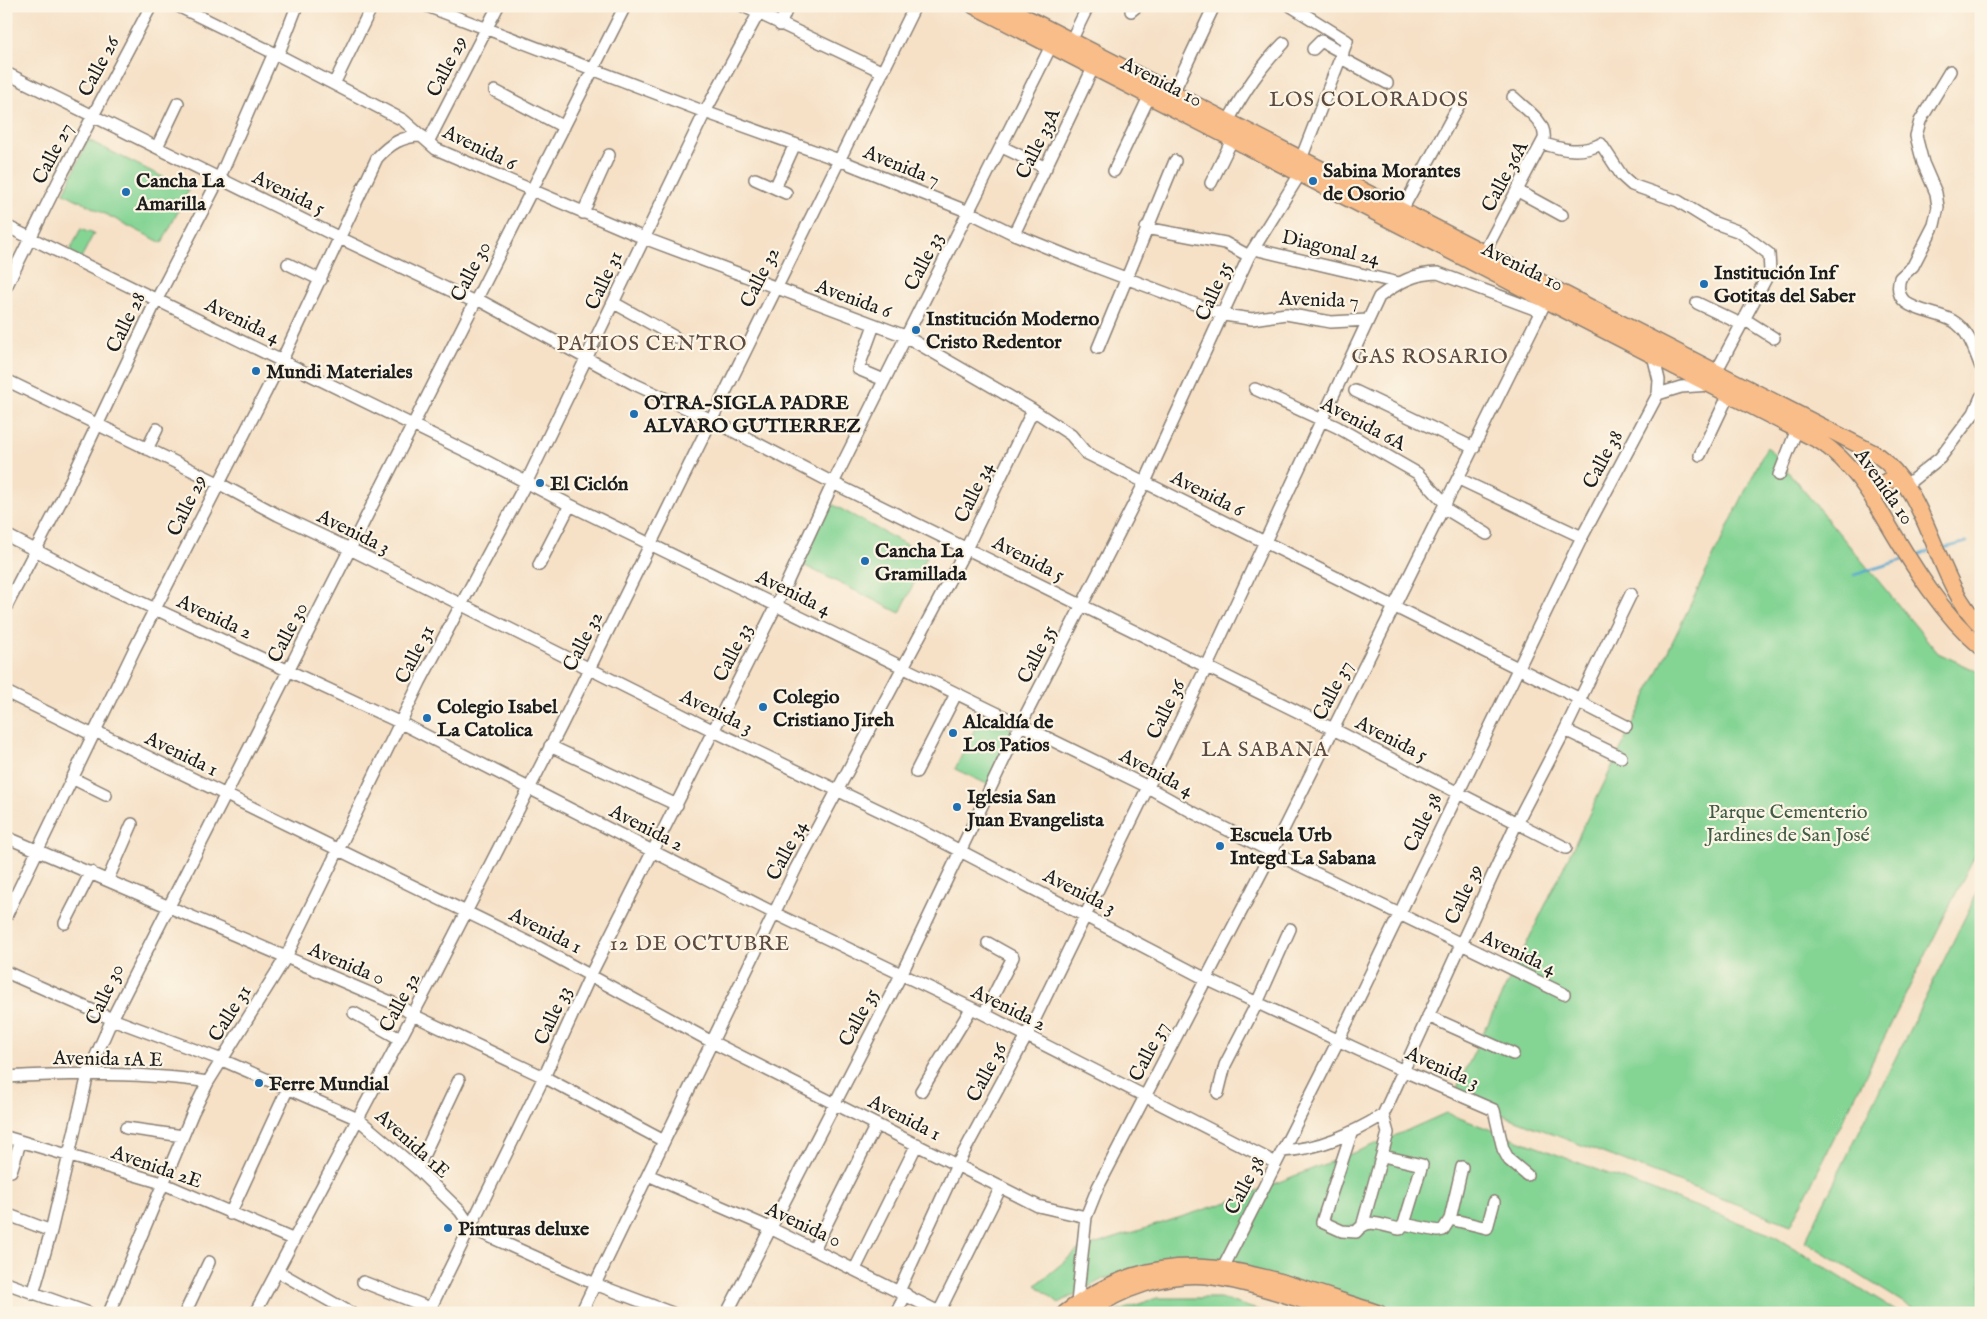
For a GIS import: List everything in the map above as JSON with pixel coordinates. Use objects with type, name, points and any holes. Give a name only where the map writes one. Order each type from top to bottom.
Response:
[{"type":"main road","name":"Avenida 10","points":[[974,6],[1173,93],[1228,121],[1301,167],[1653,355],[1713,378],[1729,394],[1821,442],[1846,461],[1925,582],[1959,626],[1981,646]]},
{"type":"main road","name":"Avenida 10","points":[[1005,6],[1093,68],[1232,140],[1402,210],[1484,253],[1547,300],[1876,454],[1885,461],[1904,484],[1914,501],[1947,573],[1968,611],[1981,626]]},
{"type":"main road","points":[[1874,502],[1877,488],[1882,483],[1895,479],[1904,484]]},
{"type":"main road","points":[[1091,1308],[1117,1282],[1161,1269],[1184,1266],[1223,1268],[1340,1313]]},
{"type":"main road","points":[[1065,1313],[1091,1308],[1141,1286],[1185,1276],[1254,1280],[1379,1313]]},
{"type":"street","name":"Calle 26","points":[[92,116],[151,6]]},
{"type":"street","name":"Avenida 6","points":[[178,6],[403,120],[436,149],[532,192],[644,238],[905,336],[1034,410],[1071,435],[1086,453],[1519,668],[1626,726]]},
{"type":"street","name":"Calle 28","points":[[6,607],[11,582],[35,549],[62,499],[157,299],[219,179],[297,6]]},
{"type":"street","points":[[334,84],[372,6]]},
{"type":"street","name":"Avenida 7","points":[[427,6],[705,112],[839,160],[970,212],[1014,234],[1224,315],[1252,319],[1286,314],[1331,322],[1368,320]]},
{"type":"street","name":"Calle 29","points":[[6,916],[155,608],[282,360],[377,158],[391,144],[402,139],[425,139],[498,6]]},
{"type":"street","name":"Calle 30","points":[[33,1294],[70,1157],[88,1074],[112,1019],[168,904],[625,6]]},
{"type":"street","points":[[743,6],[883,72]]},
{"type":"street","points":[[780,25],[788,6]]},
{"type":"street","name":"Calle 32","points":[[254,1313],[413,1015],[550,746],[712,420],[774,288],[915,6]]},
{"type":"street","name":"Calle 33","points":[[429,1311],[472,1227],[591,974],[777,604],[833,483],[905,336],[1002,147],[1061,44],[1088,6]]},
{"type":"street","points":[[1173,93],[1214,6]]},
{"type":"street","name":"Calle 35","points":[[727,1313],[901,975],[1020,726],[1145,482],[1252,252],[1301,167],[1347,41],[1291,6]]},
{"type":"street","name":"Calle 31","points":[[109,1313],[162,1183],[208,1082],[286,957],[336,851],[461,606],[527,482],[588,359],[705,112],[758,14]]},
{"type":"street","points":[[1312,49],[1321,41],[1387,83]]},
{"type":"street","points":[[1228,121],[1249,84],[1265,61],[1284,43]]},
{"type":"street","name":"Calle 33A","points":[[1014,234],[1093,68]]},
{"type":"street","points":[[1950,71],[1920,121],[1916,136],[1938,207],[1934,225],[1923,250],[1913,266],[1900,278],[1898,292],[1902,299],[1914,308],[1954,321],[1972,344],[1981,367]]},
{"type":"street","name":"Avenida 5","points":[[6,73],[340,238],[476,300],[833,483],[967,547],[1082,606],[1334,729],[1566,848]]},
{"type":"street","points":[[495,92],[564,127]]},
{"type":"street","points":[[1114,171],[1149,97]]},
{"type":"street","name":"Calle 36A","points":[[1484,253],[1518,191],[1542,143],[1545,133],[1542,125],[1513,97]]},
{"type":"street","points":[[1402,210],[1461,101]]},
{"type":"street","points":[[157,147],[178,103]]},
{"type":"street","name":"Calle 27","points":[[6,287],[92,116]]},
{"type":"street","points":[[1211,183],[1232,140]]},
{"type":"street","points":[[1542,143],[1555,147],[1583,150],[1601,144],[1622,176],[1632,185],[1668,198],[1693,209],[1712,222],[1740,232],[1769,254],[1770,271],[1713,378],[1658,394],[1659,380],[1653,355]]},
{"type":"street","points":[[775,188],[795,144]]},
{"type":"street","points":[[1002,147],[1046,168]]},
{"type":"street","points":[[583,213],[609,155]]},
{"type":"street","points":[[1098,348],[1174,161]]},
{"type":"street","points":[[755,179],[786,193]]},
{"type":"street","points":[[1518,191],[1562,215]]},
{"type":"street","name":"Avenida 4","points":[[6,226],[282,360],[570,505],[904,666],[1020,726],[1148,787],[1272,852],[1399,912],[1460,944],[1564,994]]},
{"type":"street","name":"Diagonal 24","points":[[1146,228],[1225,243],[1252,252],[1399,282]]},
{"type":"street","points":[[288,264],[321,280]]},
{"type":"street","points":[[1399,282],[1428,273],[1438,273],[1547,300]]},
{"type":"street","name":"Calle 36","points":[[896,1313],[902,1292],[958,1165],[1026,1037],[1207,666],[1266,543],[1379,297],[1399,282]]},
{"type":"street","name":"Calle 37","points":[[1091,1308],[1086,1217],[1395,608],[1547,300]]},
{"type":"street","points":[[614,303],[675,337]]},
{"type":"street","points":[[1697,303],[1774,338]]},
{"type":"street","points":[[874,325],[858,369],[884,380]]},
{"type":"street","name":"Avenida 3","points":[[6,380],[218,483],[278,515],[350,548],[461,606],[714,732],[840,790],[1086,914],[1206,979],[1338,1041],[1494,1110],[1503,1149],[1509,1160],[1526,1176]]},
{"type":"street","name":"Avenida 6A","points":[[1255,389],[1322,421],[1417,473],[1445,506],[1487,534]]},
{"type":"street","points":[[1355,391],[1474,448]]},
{"type":"street","name":"Calle 38","points":[[1223,1268],[1271,1161],[1282,1151],[1338,1041],[1582,537],[1658,394]]},
{"type":"street","points":[[1700,455],[1729,394]]},
{"type":"street","points":[[1904,484],[1940,458],[1974,412],[1981,397]]},
{"type":"street","name":"Calle 34","points":[[581,1313],[774,913],[967,547],[1034,410]]},
{"type":"street","points":[[147,449],[157,429]]},
{"type":"street","points":[[1779,475],[1797,429]]},
{"type":"street","points":[[1459,478],[1582,537]]},
{"type":"street","points":[[538,565],[570,505]]},
{"type":"street","name":"Avenida 2","points":[[6,534],[155,608],[401,723],[774,913],[832,939],[901,975],[984,1014],[1271,1161]]},
{"type":"street","name":"Calle 39","points":[[1383,1115],[1517,822],[1580,701],[1631,594]]},
{"type":"street","name":"Avenida 1","points":[[6,692],[224,794],[336,851],[466,911],[591,974],[712,1042],[835,1102],[876,1125],[1038,1206],[1086,1217]]},
{"type":"street","points":[[916,772],[956,694]]},
{"type":"street","points":[[1565,730],[1620,757]]},
{"type":"street","points":[[550,746],[677,805]]},
{"type":"street","points":[[72,778],[106,795]]},
{"type":"street","points":[[108,880],[132,824]]},
{"type":"street","name":"Avenida 0","points":[[6,836],[168,904],[400,1006],[413,1015],[544,1077],[664,1141]]},
{"type":"street","points":[[65,923],[91,872]]},
{"type":"street","points":[[1218,1093],[1225,1064],[1257,1004],[1290,930]]},
{"type":"street","points":[[984,1014],[1013,957],[988,942]]},
{"type":"street","name":"Avenida 1E","points":[[6,972],[112,1019],[222,1060],[358,1119],[417,1168],[472,1227],[595,1284],[672,1313]]},
{"type":"street","points":[[921,1091],[971,1009]]},
{"type":"street","points":[[354,1013],[400,1039]]},
{"type":"street","points":[[1428,1016],[1514,1054]]},
{"type":"street","name":"Avenida 1A E","points":[[6,1077],[88,1074],[178,1077],[208,1082]]},
{"type":"street","points":[[417,1168],[459,1080]]},
{"type":"street","points":[[230,1214],[288,1088]]},
{"type":"street","points":[[1282,1151],[1318,1146],[1350,1134],[1383,1115],[1388,1133],[1383,1156],[1363,1223],[1356,1232],[1342,1230],[1322,1222],[1350,1134]]},
{"type":"street","points":[[814,1249],[876,1125]]},
{"type":"street","points":[[126,1128],[183,1136]]},
{"type":"street","name":"Avenida 2E","points":[[6,1137],[162,1183],[230,1214],[292,1239]]},
{"type":"street","points":[[11,1170],[20,1142]]},
{"type":"street","points":[[854,1269],[917,1144]]},
{"type":"street","points":[[1363,1223],[1369,1222],[1400,1229],[1404,1224],[1422,1165],[1383,1156]]},
{"type":"street","points":[[1404,1224],[1438,1231],[1443,1230],[1450,1219],[1462,1167]]},
{"type":"street","name":"Avenida 0","points":[[648,1175],[770,1228],[940,1312]]},
{"type":"street","points":[[940,1312],[1001,1187]]},
{"type":"street","points":[[1450,1219],[1487,1228],[1494,1202]]},
{"type":"street","points":[[6,1214],[51,1231]]},
{"type":"street","points":[[185,1313],[210,1262]]},
{"type":"street","points":[[277,1271],[351,1313]]},
{"type":"street","points":[[362,1282],[429,1311]]},
{"type":"street","points":[[6,1283],[89,1313]]},
{"type":"green space","name":"Cancha La Amarilla","points":[[88,140],[189,190],[162,243],[64,193]]},
{"type":"green space","points":[[81,228],[94,233],[80,260],[68,255]]},
{"type":"green space","name":"Parque Cementerio Jardines de San José","points":[[1767,446],[1938,653],[1981,673],[1981,843],[1791,1225],[1453,1096]]},
{"type":"green space","name":"Cancha La Gramillada","points":[[828,502],[927,556],[900,613],[803,565]]},
{"type":"green space","points":[[982,714],[1013,729],[987,784],[955,769]]},
{"type":"green space","points":[[1981,885],[1981,1313],[1920,1313],[1805,1241]]},
{"type":"green space","points":[[1446,1113],[1772,1235],[1899,1313],[1391,1313],[1325,1293],[1141,1268],[1103,1279],[1059,1303],[1036,1285],[1078,1250],[1228,1202],[1381,1142]]},
{"type":"green space","points":[[1157,1298],[1220,1298],[1267,1313],[1113,1313]]},
{"type":"waterway","points":[[1941,549],[1967,542]]},
{"type":"waterway","points":[[1914,556],[1931,551]]},
{"type":"waterway","points":[[1854,575],[1902,560]]},
{"type":"place","name":"Sabina Morantes de Osorio","points":[[1313,181]]},
{"type":"place","name":"Cancha La Amarilla","points":[[126,192]]},
{"type":"place","name":"Institución Inf Gotitas del Saber","points":[[1704,284]]},
{"type":"place","name":"Institución Moderno Cristo Redentor","points":[[916,330]]},
{"type":"place","name":"Mundi Materiales","points":[[256,371]]},
{"type":"place","name":"OTRA-SIGLA PADRE ALVARO GUTIERREZ","points":[[634,414]]},
{"type":"place","name":"El Ciclón","points":[[540,483]]},
{"type":"place","name":"Cancha La Gramillada","points":[[865,561]]},
{"type":"place","name":"Colegio Cristiano Jireh","points":[[763,707]]},
{"type":"place","name":"Colegio Isabel La Catolica","points":[[427,718]]},
{"type":"place","name":"Alcaldía de Los Patios","points":[[953,733]]},
{"type":"place","name":"Iglesia San Juan Evangelista","points":[[957,807]]},
{"type":"place","name":"Escuela Urb Integd La Sabana","points":[[1220,846]]},
{"type":"place","name":"Ferre Mundial","points":[[259,1083]]},
{"type":"place","name":"Pimturas deluxe","points":[[448,1228]]},
{"type":"district","name":"LOS COLORADOS","points":[[1369,99]]},
{"type":"district","name":"PATIOS CENTRO","points":[[652,343]]},
{"type":"district","name":"GAS ROSARIO","points":[[1430,356]]},
{"type":"district","name":"LA SABANA","points":[[1265,749]]},
{"type":"district","name":"12 DE OCTUBRE","points":[[700,943]]}]
